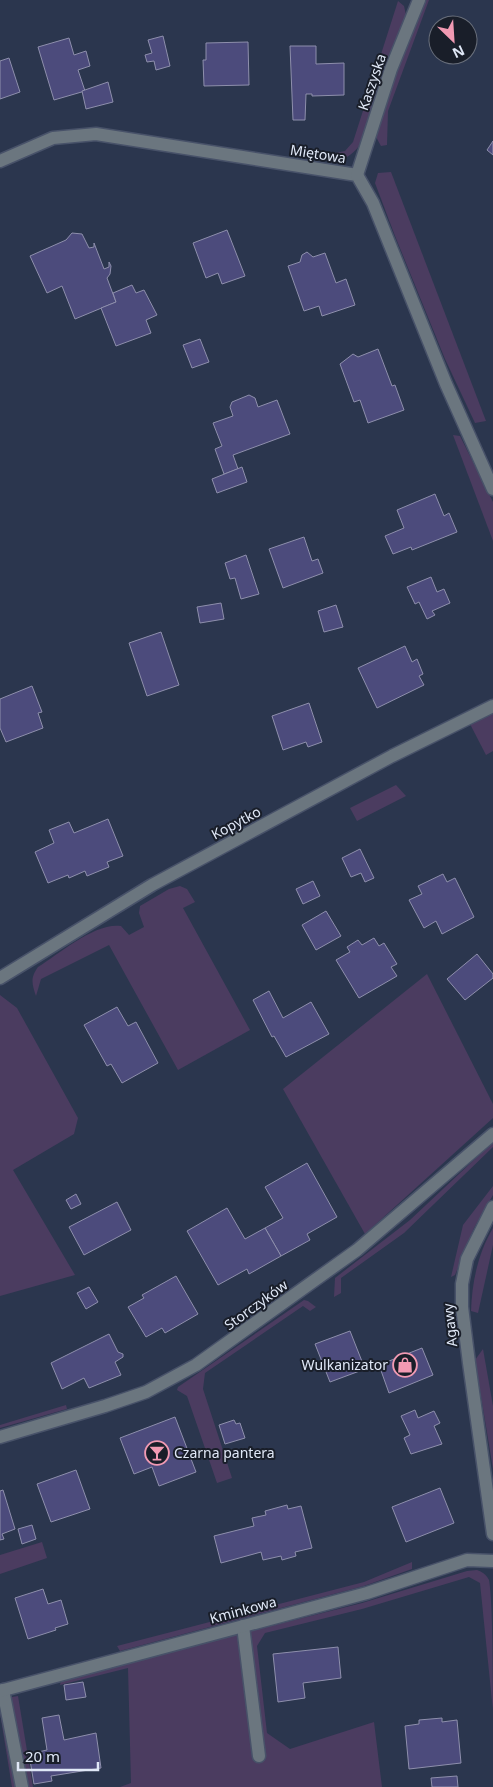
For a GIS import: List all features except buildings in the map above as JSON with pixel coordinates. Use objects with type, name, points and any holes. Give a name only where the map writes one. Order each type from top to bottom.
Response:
[{"type":"street","name":"Kaszyska","points":[[357,175],[391,68],[419,0]]},
{"type":"street","name":"Miętowa","points":[[0,161],[54,138],[96,134],[357,175],[373,204],[446,384],[493,489]]},
{"type":"street","name":"Kopytko","points":[[0,978],[152,885],[392,756],[493,706]]},
{"type":"street","name":"Storczyków","points":[[0,1437],[146,1392],[196,1365],[357,1250],[493,1134]]},
{"type":"street","name":"Agawy","points":[[493,1207],[467,1259],[462,1284],[469,1363],[493,1534]]},
{"type":"street","name":"Kminkowa","points":[[2,1690],[367,1593],[467,1560],[493,1561]]},
{"type":"street","points":[[243,1626],[259,1756]]},
{"type":"street","points":[[2,1690],[22,1787]]},
{"type":"shaded area","points":[[424,0],[429,0],[388,111],[387,145],[381,146],[376,137],[377,131]]},
{"type":"shaded area","points":[[398,1],[404,6],[406,15],[359,146],[341,160],[325,159],[320,156],[345,151],[353,142]]},
{"type":"shaded area","points":[[391,172],[486,421],[475,423],[445,359],[395,236],[375,183],[378,173]]},
{"type":"shaded area","points":[[453,435],[460,436],[493,502],[493,541]]},
{"type":"shaded area","points":[[493,712],[493,751],[486,755],[470,724]]},
{"type":"shaded area","points":[[396,785],[406,796],[357,821],[350,808]]},
{"type":"shaded area","points":[[180,886],[187,889],[195,902],[183,908],[250,1030],[178,1070],[109,945],[41,979],[36,996],[33,981],[38,967],[90,934],[111,926],[121,926],[129,935],[144,927],[139,913],[140,906],[169,889]]},
{"type":"shaded area","points":[[427,974],[493,1104],[493,1118],[365,1234],[283,1089]]},
{"type":"shaded area","points":[[0,995],[17,1008],[78,1118],[74,1134],[13,1170],[75,1275],[0,1296]]},
{"type":"shaded area","points":[[493,1142],[493,1147],[404,1233],[341,1278],[341,1293],[334,1297],[335,1278],[410,1220]]},
{"type":"shaded area","points":[[493,1186],[493,1195],[474,1228],[455,1275],[451,1277],[463,1225]]},
{"type":"shaded area","points":[[493,1228],[493,1245],[478,1313],[471,1311],[474,1279],[483,1247]]},
{"type":"shaded area","points":[[304,1300],[316,1307],[310,1311],[303,1306],[205,1373],[203,1389],[232,1478],[217,1483],[187,1396],[177,1390],[178,1387]]},
{"type":"shaded area","points":[[483,1349],[493,1406],[493,1469],[475,1360]]},
{"type":"shaded area","points":[[66,1405],[67,1409],[0,1428],[0,1425]]},
{"type":"shaded area","points":[[42,1542],[47,1558],[0,1574],[0,1555]]},
{"type":"shaded area","points":[[412,1562],[412,1569],[364,1586],[120,1651],[117,1646],[364,1582]]},
{"type":"shaded area","points":[[477,1570],[489,1580],[493,1711],[480,1583],[469,1577],[362,1609],[265,1633],[257,1646],[267,1733],[290,1749],[374,1722],[382,1787],[120,1787],[131,1783],[128,1668],[60,1685],[61,1681],[128,1662],[362,1603],[467,1571]]},
{"type":"shaded area","points":[[18,1696],[33,1787],[12,1787],[0,1713],[0,1699]]},
{"type":"place","name":"Wulkanizator","points":[[405,1365]]},
{"type":"place","name":"Czarna pantera","points":[[157,1453]]}]
